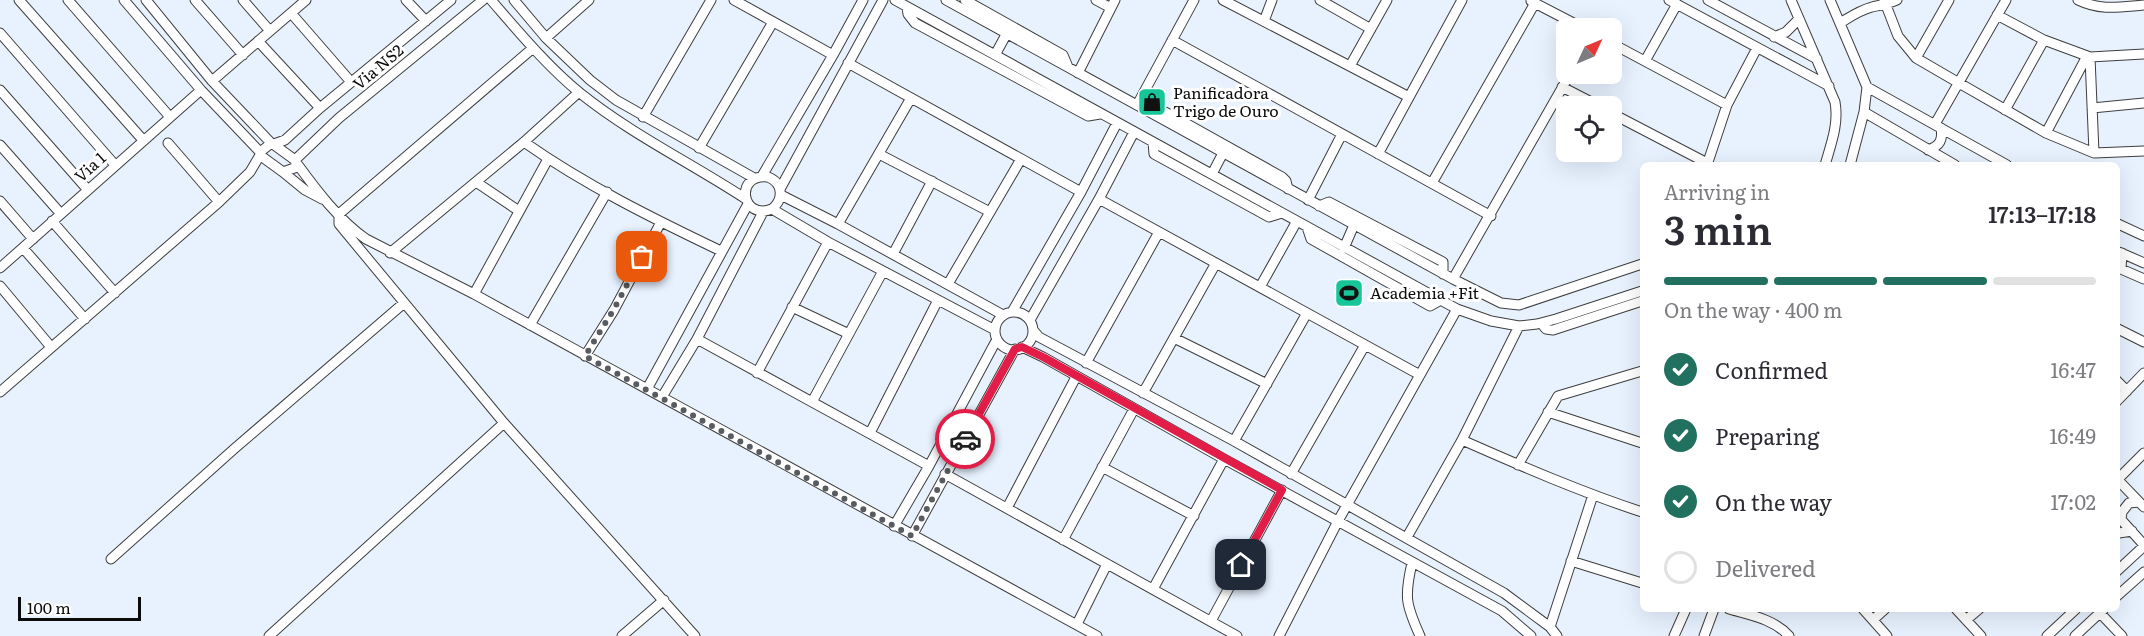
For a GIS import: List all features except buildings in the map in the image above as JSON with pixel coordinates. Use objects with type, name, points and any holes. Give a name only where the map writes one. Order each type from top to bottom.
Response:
[{"type":"street","points":[[20,0],[143,140]]},
{"type":"street","points":[[68,0],[170,117]]},
{"type":"street","points":[[124,0],[201,90],[271,164],[306,190],[329,203]]},
{"type":"street","points":[[146,0],[212,81],[273,144],[297,162],[350,228],[390,253],[474,294],[1097,636]]},
{"type":"street","points":[[195,0],[243,55]]},
{"type":"street","points":[[243,0],[270,31]]},
{"type":"street","points":[[212,81],[294,7],[306,0]]},
{"type":"street","points":[[406,0],[426,21]]},
{"type":"street","name":"Via NS2","points":[[260,153],[273,144],[285,140],[320,108],[451,0]]},
{"type":"street","name":"Via NS2","points":[[283,172],[294,169],[297,162],[339,118],[483,0]]},
{"type":"street","points":[[491,0],[533,48],[579,92],[611,115],[747,201],[752,208],[767,211],[938,300],[996,335],[1005,347],[1019,348],[1043,357],[1502,611],[1531,636]]},
{"type":"street","points":[[514,0],[546,38],[590,80],[643,117],[758,177],[773,179],[780,192],[948,284],[1008,313],[1022,314],[1039,337],[1407,537],[1504,593],[1550,627],[1557,636]]},
{"type":"street","points":[[546,38],[589,0]]},
{"type":"street","points":[[643,117],[711,0]]},
{"type":"street","points":[[734,0],[833,55]]},
{"type":"street","points":[[647,389],[747,201],[746,187],[758,177],[833,55],[863,0]]},
{"type":"street","points":[[662,397],[697,339],[767,211],[780,200],[780,192],[883,0]]},
{"type":"street","points":[[895,0],[1457,309],[1491,321],[1519,326],[1541,323],[1640,292]]},
{"type":"street","points":[[965,0],[1063,55],[1068,67]]},
{"type":"street","points":[[1078,73],[1113,4],[1096,0]]},
{"type":"street","points":[[1137,105],[1194,0]]},
{"type":"street","points":[[1223,0],[1409,97]]},
{"type":"street","points":[[1264,21],[1272,0]]},
{"type":"street","points":[[1320,0],[1371,29]]},
{"type":"street","points":[[1350,66],[1387,0]]},
{"type":"street","points":[[1378,154],[1462,0]]},
{"type":"street","points":[[1708,0],[1817,59]]},
{"type":"street","points":[[1791,0],[1829,86],[1837,116],[1826,162]]},
{"type":"street","points":[[1830,0],[1867,87],[1864,112],[1851,162]]},
{"type":"street","points":[[1840,23],[1856,13],[1897,0]]},
{"type":"street","points":[[1916,58],[1948,0]]},
{"type":"street","points":[[1928,150],[1940,143],[1942,135],[1938,126],[1959,83],[2006,0]]},
{"type":"street","points":[[2078,0],[2091,6],[2106,8],[2144,5]]},
{"type":"street","points":[[950,1],[1443,274],[1501,303],[1520,305],[1640,265]]},
{"type":"street","points":[[1432,183],[1532,1],[1564,18]]},
{"type":"street","points":[[1645,61],[1673,2],[1829,86]]},
{"type":"street","points":[[1885,3],[1898,36],[1916,58],[2005,110],[2046,133],[2094,153],[2144,151]]},
{"type":"street","points":[[294,7],[351,82]]},
{"type":"street","points":[[907,7],[908,14],[915,22],[1088,116],[1101,114]]},
{"type":"street","points":[[1997,15],[2044,40],[2088,57],[2144,54]]},
{"type":"street","points":[[1774,37],[1786,32],[1799,19]]},
{"type":"street","points":[[699,148],[773,22]]},
{"type":"street","points":[[0,33],[115,165]]},
{"type":"street","points":[[995,55],[1007,33]]},
{"type":"street","points":[[1173,40],[1491,216]]},
{"type":"street","points":[[2005,110],[2044,40]]},
{"type":"street","points":[[258,41],[320,108]]},
{"type":"street","points":[[339,214],[533,48]]},
{"type":"street","points":[[1708,162],[1727,105],[1757,48]]},
{"type":"street","points":[[1622,49],[1727,105]]},
{"type":"street","points":[[2088,57],[2094,153]]},
{"type":"street","points":[[2046,133],[2088,57]]},
{"type":"street","points":[[848,63],[1081,192]]},
{"type":"street","points":[[1453,279],[1491,216],[1564,84]]},
{"type":"street","points":[[1562,87],[1580,96]]},
{"type":"street","points":[[1867,87],[2002,162]]},
{"type":"street","points":[[0,90],[88,190]]},
{"type":"street","name":"Via 1","points":[[2,262],[33,239],[201,90]]},
{"type":"street","points":[[390,253],[524,142],[579,92]]},
{"type":"street","points":[[838,224],[911,99]]},
{"type":"street","points":[[2092,108],[2144,103]]},
{"type":"street","points":[[1154,114],[1165,112],[1181,120],[1282,177],[1288,189]]},
{"type":"street","points":[[1864,112],[1949,162]]},
{"type":"street","points":[[1622,119],[1703,162]]},
{"type":"street","points":[[894,526],[929,466],[996,335],[996,324],[1008,313],[1081,192],[1117,123]]},
{"type":"street","points":[[912,536],[945,474],[1019,348],[1030,340],[1031,325],[1134,132]]},
{"type":"street","points":[[1308,200],[1342,134]]},
{"type":"street","points":[[524,142],[548,159],[607,192],[721,251]]},
{"type":"street","points":[[1153,142],[1154,154],[1269,217],[1282,213]]},
{"type":"street","points":[[168,143],[219,202]]},
{"type":"street","points":[[0,145],[61,214]]},
{"type":"street","points":[[0,392],[219,202],[250,172],[260,153]]},
{"type":"street","points":[[1212,174],[1223,153]]},
{"type":"street","points":[[879,154],[990,212]]},
{"type":"street","points":[[1935,162],[1938,156]]},
{"type":"street","points":[[474,294],[548,159]]},
{"type":"street","points":[[948,284],[1021,159]]},
{"type":"street","points":[[250,172],[271,164]]},
{"type":"street","points":[[893,254],[932,181]]},
{"type":"street","points":[[476,182],[519,211]]},
{"type":"street","points":[[530,325],[607,192]]},
{"type":"street","points":[[1099,199],[1420,375]]},
{"type":"street","points":[[0,201],[33,239]]},
{"type":"street","points":[[1319,206],[1329,202],[1443,262],[1443,274]]},
{"type":"street","points":[[339,214],[342,229],[504,423],[695,636]]},
{"type":"street","points":[[52,221],[115,293]]},
{"type":"street","points":[[1260,287],[1296,221]]},
{"type":"street","points":[[585,356],[662,222]]},
{"type":"street","points":[[1344,248],[1354,225]]},
{"type":"street","points":[[2120,225],[2144,236]]},
{"type":"street","points":[[1307,227],[1311,239],[1430,306],[1439,301]]},
{"type":"street","points":[[1086,363],[1159,232]]},
{"type":"street","points":[[757,373],[828,242]]},
{"type":"street","points":[[22,248],[85,319]]},
{"type":"street","points":[[2120,252],[2144,263]]},
{"type":"street","points":[[2120,260],[2121,268],[2144,279]]},
{"type":"street","points":[[1143,393],[1215,263]]},
{"type":"street","points":[[812,402],[883,271]]},
{"type":"street","points":[[0,286],[51,347]]},
{"type":"street","points":[[870,433],[938,300]]},
{"type":"street","points":[[1541,323],[1553,330],[1640,302]]},
{"type":"street","points":[[111,559],[239,444],[404,303]]},
{"type":"street","points":[[792,307],[849,334]]},
{"type":"street","points":[[1278,636],[1338,521],[1457,309]]},
{"type":"street","points":[[1234,441],[1307,313]]},
{"type":"street","points":[[1407,537],[1462,440],[1519,326]]},
{"type":"street","points":[[2120,330],[2144,342]]},
{"type":"street","points":[[1174,338],[1267,384]]},
{"type":"street","points":[[697,339],[929,466]]},
{"type":"street","points":[[1291,474],[1365,345]]},
{"type":"street","points":[[1518,465],[1558,396],[1640,372]]},
{"type":"street","points":[[2120,398],[2144,373]]},
{"type":"street","points":[[1007,508],[1076,377]]},
{"type":"street","points":[[2120,384],[2127,391]]},
{"type":"street","points":[[1063,540],[1134,409]]},
{"type":"street","points":[[1548,412],[1640,442]]},
{"type":"street","points":[[269,636],[504,423]]},
{"type":"street","points":[[1462,440],[1593,495],[1640,509]]},
{"type":"street","points":[[2120,476],[2144,453]]},
{"type":"street","points":[[1153,589],[1224,459]]},
{"type":"street","points":[[1102,467],[1194,516]]},
{"type":"street","points":[[945,474],[1237,636]]},
{"type":"street","points":[[2120,482],[2142,504]]},
{"type":"street","points":[[1210,621],[1282,490]]},
{"type":"street","points":[[1550,627],[1593,495]]},
{"type":"street","points":[[2120,515],[2129,503],[2142,504]]},
{"type":"street","points":[[2120,518],[2144,545],[2120,568]]},
{"type":"street","points":[[2120,533],[2132,531]]},
{"type":"street","points":[[1570,561],[1640,582]]},
{"type":"street","points":[[1412,563],[1406,588],[1407,607],[1420,636]]},
{"type":"street","points":[[1077,624],[1107,564]]},
{"type":"street","points":[[2120,593],[2144,572]]},
{"type":"street","points":[[622,636],[664,600]]},
{"type":"street","points":[[1674,636],[1685,612]]},
{"type":"street","points":[[1704,636],[1713,612]]},
{"type":"street","points":[[1738,612],[1767,621],[1789,636]]},
{"type":"street","points":[[1865,612],[1887,636]]},
{"type":"street","points":[[1872,620],[1881,612]]},
{"type":"street","points":[[1959,612],[1981,636]]},
{"type":"street","points":[[1966,620],[1975,612]]},
{"type":"street","points":[[2047,636],[2073,612]]},
{"type":"street","points":[[2075,636],[2101,612]]},
{"type":"street","points":[[2103,612],[2122,636]]},
{"type":"way so far","points":[[642,257],[585,356],[912,536],[965,439]]},
{"type":"place","name":"Panificadora Trigo de Ouro","points":[[1152,102]]},
{"type":"place","name":"Academia +Fit","points":[[1349,293]]},
{"type":"route","points":[[965,439],[1015,349],[1022,347],[1282,490],[1241,565]]}]
